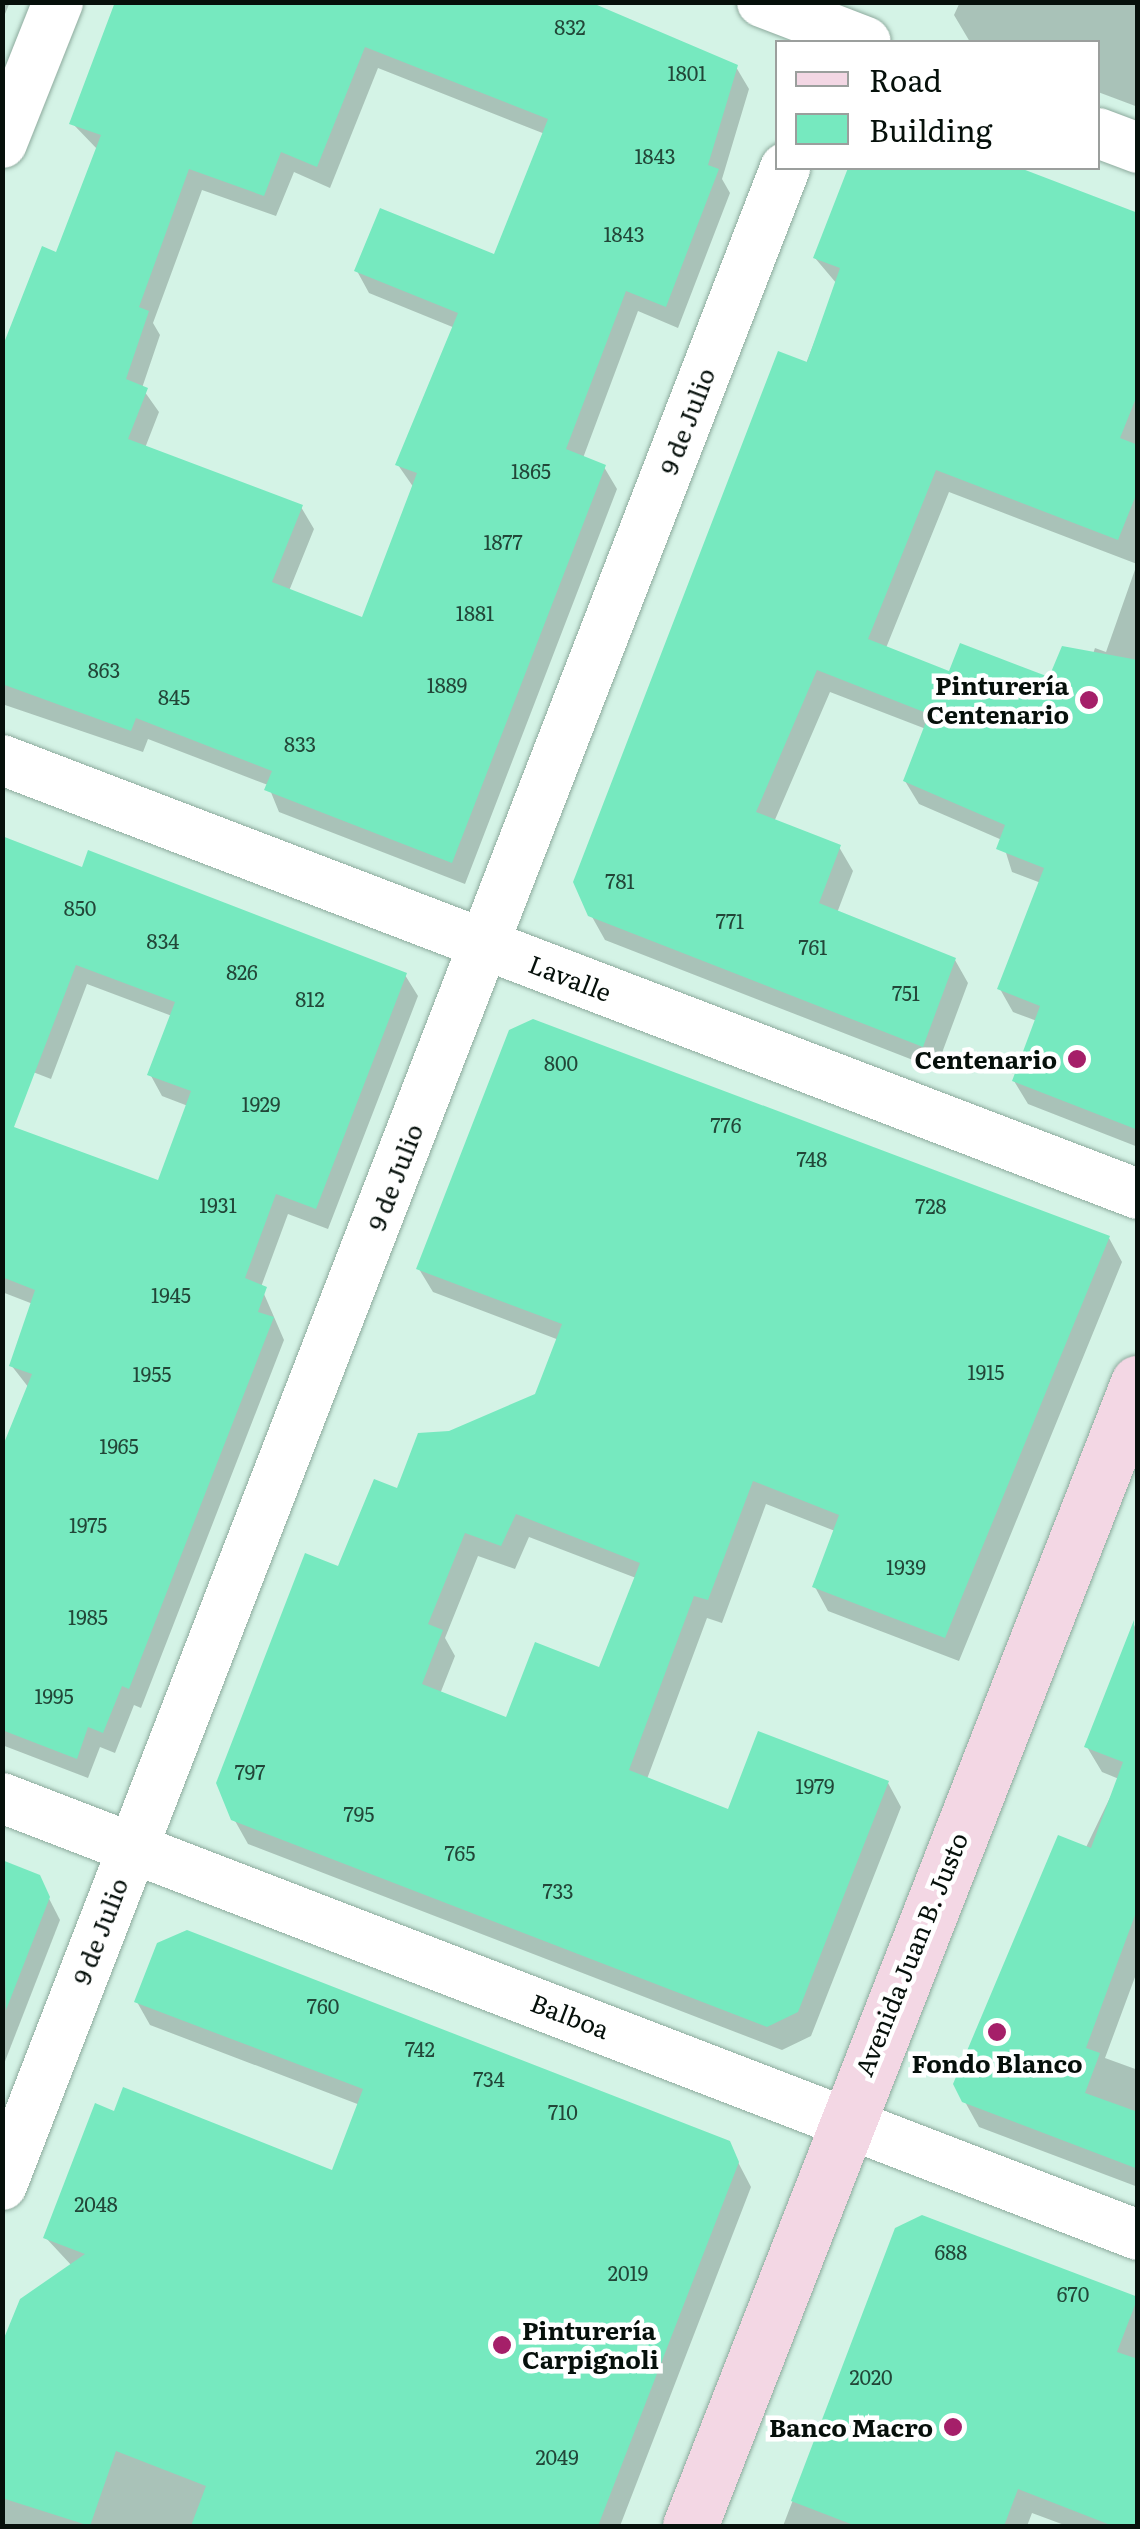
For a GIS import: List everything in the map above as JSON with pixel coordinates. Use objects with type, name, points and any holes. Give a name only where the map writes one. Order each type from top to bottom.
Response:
[{"type":"main road","name":"Avenida Juan B. Justo","points":[[690,2526],[844,2122],[1138,1383]]},
{"type":"street","points":[[2,143],[58,2]]},
{"type":"street","points":[[762,2],[847,30]]},
{"type":"street","points":[[1100,134],[1138,148]]},
{"type":"street","name":"9 de Julio","points":[[2,2186],[784,170]]},
{"type":"street","name":"Lavalle","points":[[2,760],[1138,1194]]},
{"type":"street","name":"Balboa","points":[[2,1798],[1138,2235]]},
{"type":"building","points":[[115,2],[590,2],[738,65],[708,165],[719,169],[666,307],[626,291],[566,449],[606,465],[452,863],[264,790],[272,771],[136,718],[131,731],[2,684],[2,348],[42,246],[56,252],[101,135],[69,124]],"holes":[[[365,47],[548,119],[494,254],[380,208],[354,271],[458,313],[395,465],[417,473],[362,617],[272,582],[303,505],[128,439],[148,388],[126,379],[149,311],[139,307],[189,169],[264,196],[281,152],[317,167]]]},
{"type":"building","points":[[847,170],[1025,170],[1138,213],[1138,393],[1120,438],[1138,445],[1138,490],[1118,540],[936,470],[868,639],[949,671],[960,643],[1049,677],[1062,646],[1138,660],[1138,1130],[1012,1081],[1040,1006],[997,989],[1044,868],[996,849],[1005,825],[903,781],[929,714],[817,670],[756,812],[841,845],[819,903],[956,958],[923,1047],[588,916],[573,882],[778,351],[807,362],[840,268],[813,258]]},
{"type":"building","points":[[2,836],[82,867],[88,850],[407,973],[316,1209],[276,1194],[245,1278],[267,1287],[258,1312],[274,1317],[129,1689],[122,1686],[103,1733],[88,1727],[77,1759],[2,1730],[2,1448],[32,1374],[9,1366],[35,1290],[2,1277]],"holes":[[[76,965],[175,1002],[147,1075],[191,1091],[158,1180],[14,1127]]]},
{"type":"building","points":[[533,1019],[1110,1236],[945,1638],[812,1587],[839,1515],[753,1481],[708,1600],[694,1596],[629,1770],[728,1809],[758,1731],[889,1781],[798,2012],[767,2027],[231,1820],[216,1783],[305,1553],[338,1566],[374,1479],[397,1488],[418,1433],[449,1431],[535,1394],[562,1324],[416,1269],[509,1030]],"holes":[[[516,1514],[640,1563],[599,1667],[535,1642],[506,1717],[422,1684],[443,1630],[428,1624],[465,1533],[501,1546]]]},
{"type":"building","points":[[1134,1620],[1138,1907],[1086,2048],[1100,2053],[1085,2093],[1138,2112],[1138,2169],[962,2102],[953,2084],[1058,1835],[1091,1848],[1123,1762],[1084,1747]]},
{"type":"building","points":[[2,1860],[40,1875],[50,1897],[6,2010]]},
{"type":"building","points":[[187,1930],[730,2141],[739,2162],[598,2526],[191,2526],[206,2486],[116,2451],[90,2526],[2,2498],[2,2343],[20,2299],[85,2254],[43,2238],[95,2103],[114,2111],[123,2087],[332,2170],[363,2089],[134,2002],[157,1943]]},
{"type":"building","points":[[922,2215],[1138,2297],[1117,2352],[1138,2359],[1138,2526],[1113,2526],[1018,2489],[1004,2526],[856,2526],[791,2501],[895,2228]]},
{"type":"place","name":"Pinturería Centenario","points":[[1089,700]]},
{"type":"place","name":"Centenario","points":[[1077,1059]]},
{"type":"place","name":"Fondo Blanco","points":[[997,2032]]},
{"type":"place","name":"Pinturería Carpignoli","points":[[502,2345]]},
{"type":"place","name":"Banco Macro","points":[[953,2427]]}]
